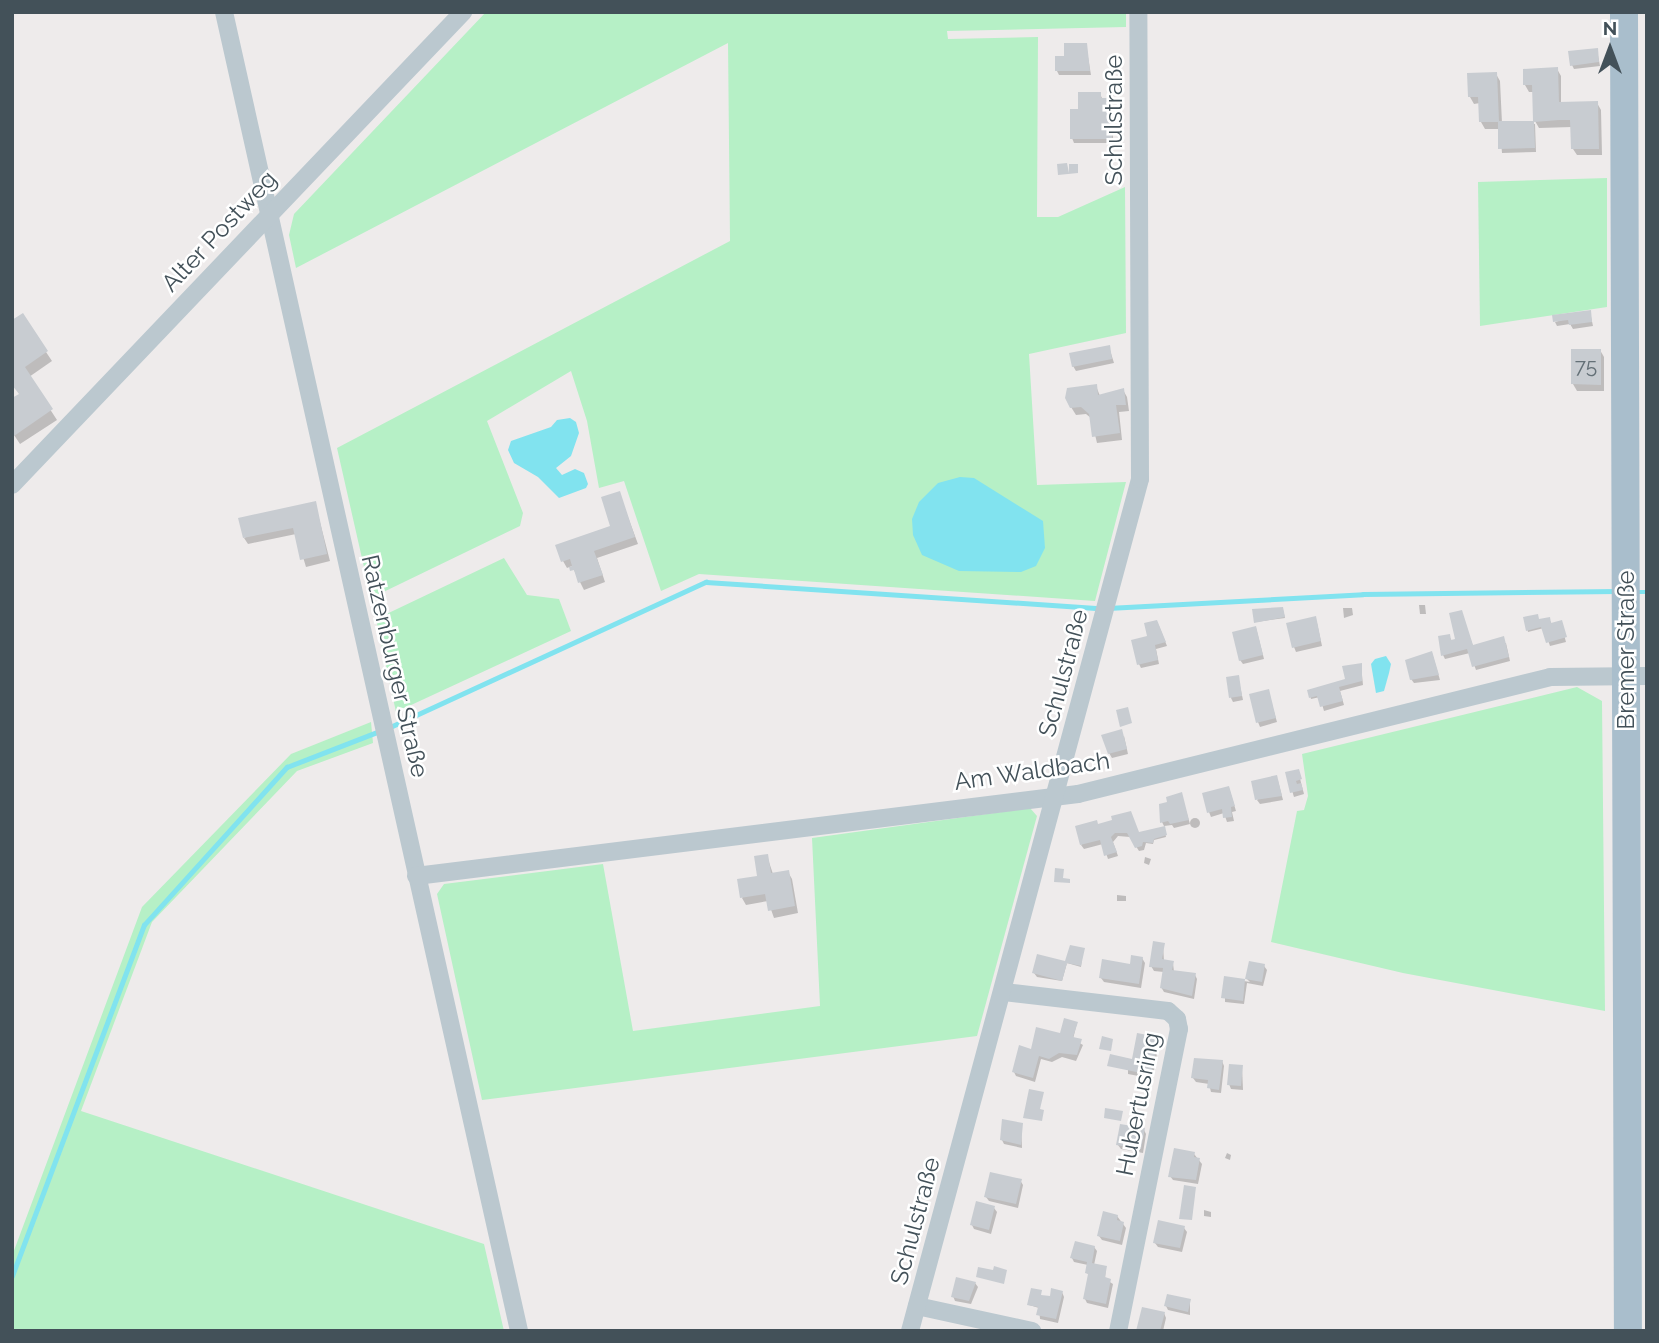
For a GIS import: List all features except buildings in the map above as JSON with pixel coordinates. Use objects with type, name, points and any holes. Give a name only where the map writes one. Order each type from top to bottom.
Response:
[{"type":"main road","name":"Bremer Straße","points":[[1624,12],[1627,591],[1636,676],[1628,1331]]},
{"type":"street","name":"Ratzenburger Straße","points":[[224,12],[519,1331]]},
{"type":"street","name":"Alter Postweg","points":[[12,485],[463,12]]},
{"type":"street","name":"Schulstraße","points":[[911,1331],[1140,479],[1138,12]]},
{"type":"street","name":"Am Waldbach","points":[[416,876],[1078,794],[1550,677],[1636,676]]},
{"type":"street","name":"Hubertusring","points":[[1004,992],[1168,1011],[1177,1019],[1179,1029],[1118,1331]]},
{"type":"street","points":[[917,1306],[1032,1331]]},
{"type":"green space","points":[[486,12],[1126,12],[1126,27],[947,31],[948,39],[1038,37],[1037,217],[1058,217],[1125,187],[1126,333],[1029,354],[1037,485],[1126,482],[1095,601],[699,574],[661,591],[624,481],[599,488],[587,421],[571,371],[487,421],[523,513],[520,526],[371,598],[337,448],[730,241],[728,43],[296,268],[289,235],[294,214]]},
{"type":"green space","points":[[1607,178],[1607,307],[1480,326],[1478,182]]},
{"type":"green space","points":[[504,558],[527,595],[559,599],[571,631],[396,712],[376,619]]},
{"type":"green space","points":[[1577,687],[1602,701],[1605,1011],[1403,973],[1271,942],[1297,811],[1304,810],[1308,796],[1302,754]]},
{"type":"green space","points":[[371,722],[373,743],[297,771],[152,922],[81,1111],[484,1244],[504,1331],[12,1331],[12,1256],[142,907],[291,754]]},
{"type":"green space","points":[[1030,808],[1037,816],[977,1036],[482,1100],[437,894],[444,884],[603,864],[633,1031],[820,1006],[812,838]]},
{"type":"water","points":[[570,418],[576,422],[579,433],[571,456],[556,468],[562,475],[575,469],[584,473],[588,484],[586,488],[559,498],[538,477],[514,463],[508,450],[511,441],[551,427],[557,420]]},
{"type":"water","points":[[960,477],[974,478],[1043,521],[1045,548],[1036,566],[1021,572],[959,571],[922,555],[913,535],[912,519],[919,502],[938,483]]},
{"type":"water","points":[[1386,656],[1391,664],[1389,673],[1384,691],[1376,693],[1371,664],[1375,659]]},
{"type":"waterway","points":[[388,728],[706,582],[1099,608]]},
{"type":"waterway","points":[[1108,608],[1363,594],[1617,591]]},
{"type":"waterway","points":[[1636,592],[1647,592]]},
{"type":"waterway","points":[[12,1276],[144,925],[287,767],[380,731]]}]
